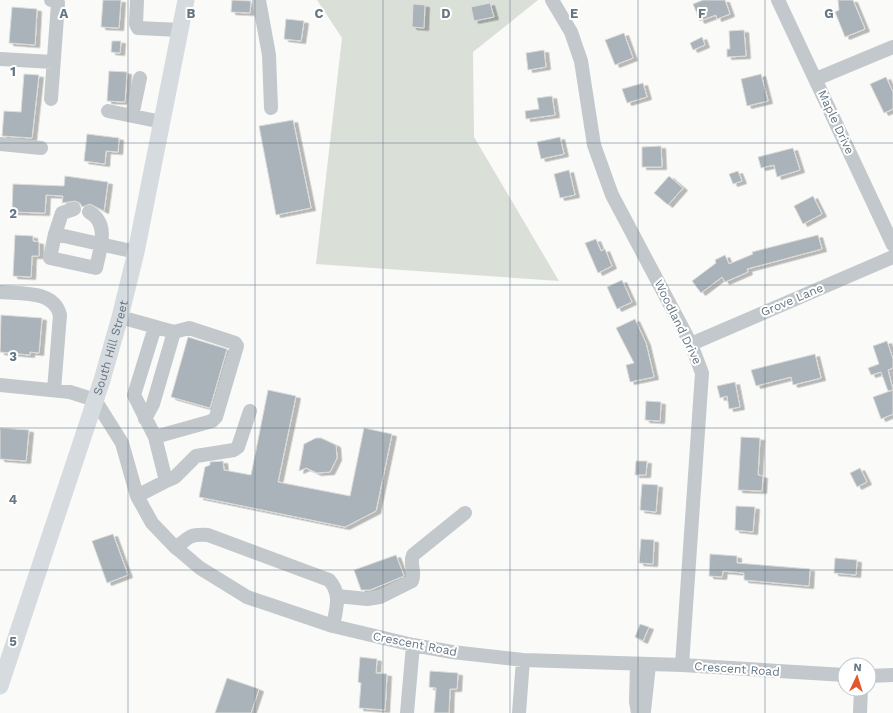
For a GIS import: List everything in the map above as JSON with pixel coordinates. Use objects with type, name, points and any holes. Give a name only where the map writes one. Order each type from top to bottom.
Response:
[{"type":"main road","name":"South Hill Street","points":[[0,686],[95,400],[120,317],[136,252],[186,0]]},
{"type":"street","points":[[51,0],[55,0],[58,3],[51,99]]},
{"type":"street","points":[[138,0],[136,24],[138,28],[180,30]]},
{"type":"street","points":[[259,0],[269,55],[271,108]]},
{"type":"street","name":"Woodland Drive","points":[[552,0],[571,32],[581,60],[594,145],[612,195],[691,344],[702,373],[682,665]]},
{"type":"street","name":"Maple Drive","points":[[778,0],[893,245]]},
{"type":"street","points":[[816,79],[893,47]]},
{"type":"street","points":[[0,59],[53,62]]},
{"type":"street","points":[[132,116],[140,78]]},
{"type":"street","points":[[108,111],[162,122]]},
{"type":"street","points":[[0,144],[41,148]]},
{"type":"street","points":[[74,209],[62,212],[58,218],[50,258],[96,268],[102,234],[100,222],[96,216],[89,212]]},
{"type":"street","points":[[55,234],[136,252]]},
{"type":"street","name":"Grove Lane","points":[[691,344],[893,257]]},
{"type":"street","points":[[0,292],[46,297],[53,301],[58,308],[60,315],[54,390]]},
{"type":"street","points":[[120,317],[174,332],[189,328],[235,343],[237,346],[216,417],[212,421],[155,437]]},
{"type":"street","points":[[155,327],[134,395],[155,437],[166,481]]},
{"type":"street","points":[[145,419],[153,404],[174,332]]},
{"type":"street","points":[[0,385],[70,392],[95,400]]},
{"type":"street","name":"Crescent Road","points":[[95,400],[122,443],[137,496],[152,523],[176,548],[200,568],[247,598],[333,626],[413,645],[452,652],[523,660],[682,665],[837,675]]},
{"type":"street","points":[[137,496],[175,477],[196,456],[234,450],[238,447],[250,411]]},
{"type":"street","points":[[337,596],[367,599],[380,597],[412,581],[415,574],[411,560],[413,555],[465,513]]},
{"type":"street","points":[[176,548],[187,538],[195,534],[208,535],[329,580],[335,586],[337,596],[333,626]]},
{"type":"street","points":[[407,713],[413,645]]},
{"type":"street","points":[[519,713],[523,660]]},
{"type":"street","points":[[638,713],[636,702],[643,664]]},
{"type":"street","points":[[643,664],[643,713]]},
{"type":"street","points":[[877,676],[893,675]]},
{"type":"street","points":[[860,697],[860,713]]},
{"type":"shaded area","points":[[317,0],[538,0],[473,52],[474,137],[559,281],[316,264],[342,38]]},
{"type":"building","points":[[103,0],[121,0],[119,28],[101,27]]},
{"type":"building","points":[[232,0],[251,1],[250,13],[231,12]]},
{"type":"building","points":[[703,0],[725,0],[730,14],[717,19],[716,15],[700,21],[693,4]]},
{"type":"building","points":[[838,0],[853,0],[865,29],[845,37],[835,12],[839,10]]},
{"type":"building","points":[[490,3],[494,17],[474,21],[471,7]]},
{"type":"building","points":[[413,4],[425,5],[424,28],[412,27]]},
{"type":"building","points":[[12,7],[37,9],[35,45],[9,43]]},
{"type":"building","points":[[286,19],[304,21],[301,41],[284,39]]},
{"type":"building","points":[[744,30],[746,56],[727,57],[727,49],[730,49],[729,31]]},
{"type":"building","points":[[624,33],[633,58],[615,65],[605,40]]},
{"type":"building","points":[[702,37],[705,45],[693,50],[690,43]]},
{"type":"building","points":[[112,41],[121,41],[120,53],[111,52]]},
{"type":"building","points":[[544,50],[546,67],[528,70],[526,53]]},
{"type":"building","points":[[109,71],[127,72],[125,102],[107,101]]},
{"type":"building","points":[[24,74],[39,75],[32,138],[2,136],[4,111],[21,112]]},
{"type":"building","points":[[761,74],[768,101],[747,106],[741,79]]},
{"type":"building","points":[[886,77],[893,92],[893,109],[884,113],[870,84]]},
{"type":"building","points":[[643,83],[647,97],[627,103],[622,89]]},
{"type":"building","points":[[552,96],[555,115],[526,119],[525,111],[539,109],[537,98]]},
{"type":"building","points":[[293,120],[311,208],[276,215],[259,126]]},
{"type":"building","points":[[87,134],[119,138],[118,152],[106,151],[105,164],[84,161]]},
{"type":"building","points":[[560,137],[564,154],[541,159],[537,142]]},
{"type":"building","points":[[661,146],[662,167],[642,167],[642,147]]},
{"type":"building","points":[[793,148],[800,170],[777,177],[774,165],[761,168],[758,157]]},
{"type":"building","points":[[569,170],[575,195],[560,198],[554,174]]},
{"type":"building","points":[[738,171],[742,181],[733,184],[729,174]]},
{"type":"building","points":[[65,176],[108,182],[104,211],[90,204],[82,207],[80,203],[75,201],[62,203],[63,196],[46,195],[45,213],[12,212],[13,184],[64,186]]},
{"type":"building","points":[[669,176],[683,188],[668,205],[654,193]]},
{"type":"building","points":[[813,196],[822,214],[803,224],[794,206]]},
{"type":"building","points":[[15,235],[33,236],[33,241],[39,242],[39,256],[32,256],[31,277],[13,276]]},
{"type":"building","points":[[818,235],[822,249],[747,269],[748,272],[725,282],[722,277],[701,293],[692,281],[716,263],[715,260],[725,255],[729,264],[753,254],[752,252]]},
{"type":"building","points":[[596,239],[601,251],[605,249],[612,266],[598,273],[585,243]]},
{"type":"building","points":[[622,280],[632,302],[617,309],[607,287]]},
{"type":"building","points":[[1,315],[42,318],[39,353],[30,352],[30,355],[0,352]]},
{"type":"building","points":[[635,319],[646,343],[654,377],[630,382],[626,365],[634,363],[616,328]]},
{"type":"building","points":[[188,337],[227,349],[210,408],[171,397]]},
{"type":"building","points":[[887,341],[893,359],[893,368],[888,370],[893,390],[888,391],[881,372],[871,375],[868,368],[879,364],[873,346]]},
{"type":"building","points":[[815,354],[821,378],[793,385],[791,377],[756,386],[751,370]]},
{"type":"building","points":[[735,382],[740,407],[729,409],[727,396],[720,398],[717,386]]},
{"type":"building","points":[[268,390],[296,396],[278,482],[350,496],[364,428],[392,434],[376,511],[345,527],[199,497],[205,467],[210,465],[210,462],[223,461],[224,470],[251,475]]},
{"type":"building","points":[[893,390],[893,414],[881,419],[873,397]]},
{"type":"building","points":[[646,401],[661,402],[660,421],[645,420]]},
{"type":"building","points":[[0,428],[29,430],[26,461],[0,459]]},
{"type":"building","points":[[741,437],[760,438],[758,475],[763,476],[762,491],[738,490]]},
{"type":"building","points":[[316,438],[321,438],[336,445],[337,458],[330,472],[317,473],[306,468],[299,471],[304,444]]},
{"type":"building","points":[[636,461],[647,461],[646,475],[635,475]]},
{"type":"building","points":[[860,468],[867,482],[857,487],[850,473]]},
{"type":"building","points":[[642,484],[658,485],[656,512],[640,510]]},
{"type":"building","points":[[736,506],[755,507],[753,532],[735,530]]},
{"type":"building","points":[[113,534],[128,575],[107,583],[92,541]]},
{"type":"building","points":[[641,539],[654,540],[653,564],[639,563]]},
{"type":"building","points":[[710,554],[737,556],[737,563],[810,569],[809,586],[744,580],[744,573],[723,571],[722,577],[709,576]]},
{"type":"building","points":[[396,555],[404,576],[370,590],[361,590],[354,570]]},
{"type":"building","points":[[835,558],[857,560],[856,575],[834,573]]},
{"type":"building","points":[[640,624],[649,627],[643,641],[635,637]]},
{"type":"building","points":[[360,657],[377,659],[376,673],[387,674],[385,710],[359,708],[361,683],[358,682]]},
{"type":"building","points":[[430,671],[458,673],[457,689],[450,689],[449,713],[434,713],[436,688],[429,687]]},
{"type":"building","points":[[227,678],[259,689],[251,713],[215,713]]}]
